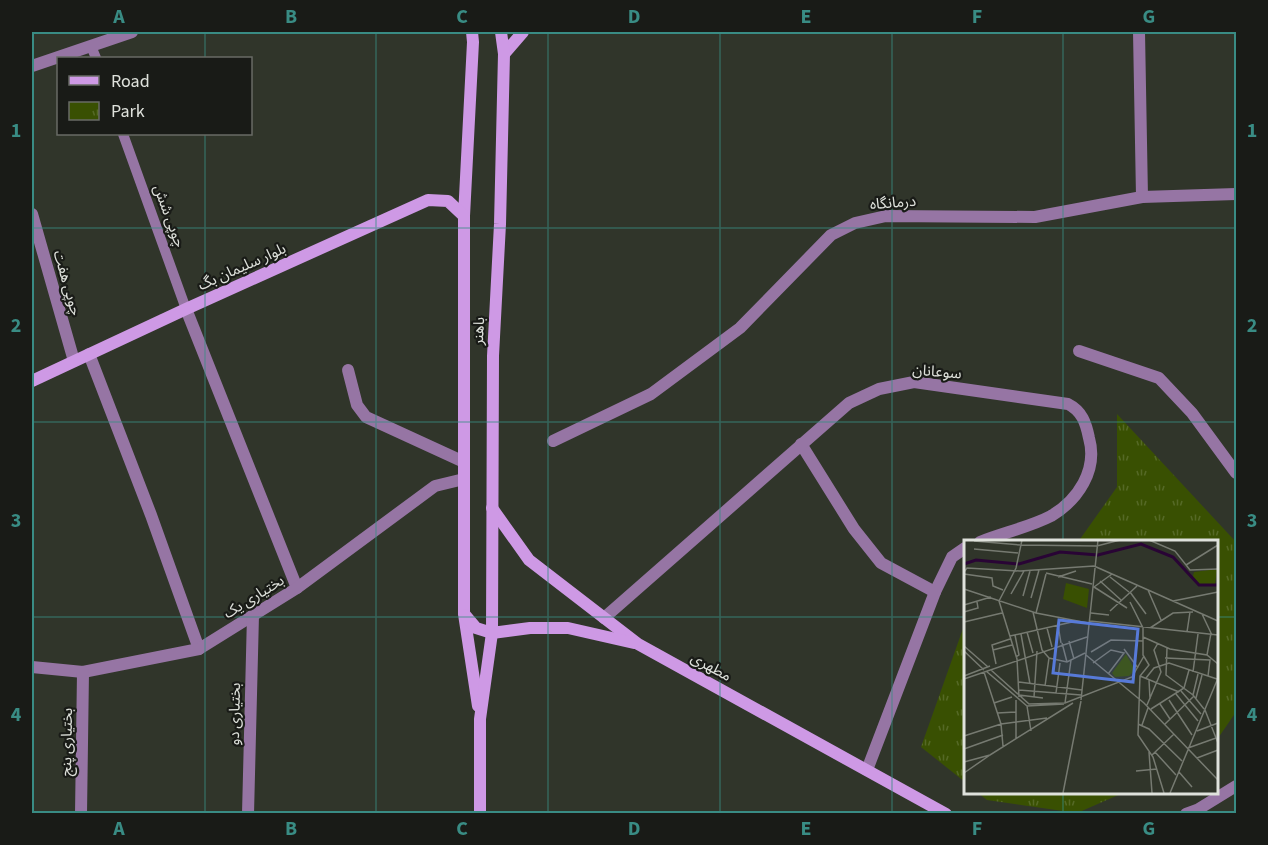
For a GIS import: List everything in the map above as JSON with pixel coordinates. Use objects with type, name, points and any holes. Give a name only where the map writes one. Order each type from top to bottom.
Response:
[{"type":"main road","name":"باهنر","points":[[472,32],[464,216],[464,614],[480,719]]},
{"type":"main road","name":"باهنر","points":[[480,813],[480,719],[492,633],[493,356],[500,224],[504,54],[501,32]]},
{"type":"main road","points":[[504,54],[523,32]]},
{"type":"main road","name":"بلوار سلیمان بگ","points":[[32,381],[428,200],[448,201],[464,216]]},
{"type":"main road","name":"مطهری","points":[[492,508],[530,560],[638,644],[946,813]]},
{"type":"main road","points":[[464,614],[476,628],[492,633],[530,628],[568,628],[638,644]]},
{"type":"street","points":[[59,57],[132,32]]},
{"type":"street","points":[[1139,32],[1142,197]]},
{"type":"street","points":[[32,66],[57,58]]},
{"type":"street","name":"درمانگاه","points":[[554,441],[651,394],[740,328],[831,235],[855,223],[886,216],[1035,217],[1142,197],[1236,194]]},
{"type":"street","name":"چوپی هفت","points":[[32,214],[74,361]]},
{"type":"street","points":[[186,309],[297,588]]},
{"type":"street","points":[[1080,351],[1159,378],[1192,413],[1236,473]]},
{"type":"street","points":[[89,354],[151,515],[199,649]]},
{"type":"street","points":[[348,370],[357,405],[366,417],[464,462]]},
{"type":"street","name":"سوعانان","points":[[604,618],[849,404],[879,389],[914,382],[1068,404],[1077,409],[1083,418],[1090,441],[1090,470],[1079,493],[1051,515],[985,540]]},
{"type":"street","points":[[801,444],[854,529],[881,562],[935,592]]},
{"type":"street","name":"بختیاری یک","points":[[32,667],[83,672],[199,649],[297,588],[435,486],[464,478]]},
{"type":"street","points":[[867,770],[935,592],[952,557],[964,549]]},
{"type":"street","name":"بختیاری دو","points":[[248,813],[253,615]]},
{"type":"street","name":"بختیاری پنج","points":[[81,813],[83,672]]},
{"type":"street","points":[[1186,813],[1197,810],[1236,786]]},
{"type":"lane","points":[[91,46],[96,57]]},
{"type":"lane","name":"چوپی شش","points":[[123,135],[186,309]]},
{"type":"green space","points":[[1117,414],[1236,542],[1236,712],[1217,740],[1217,540],[1079,540],[1117,487]]},
{"type":"green space","points":[[964,626],[964,781],[921,747]]},
{"type":"green space","points":[[979,794],[1121,794],[1077,813],[987,800]]}]
